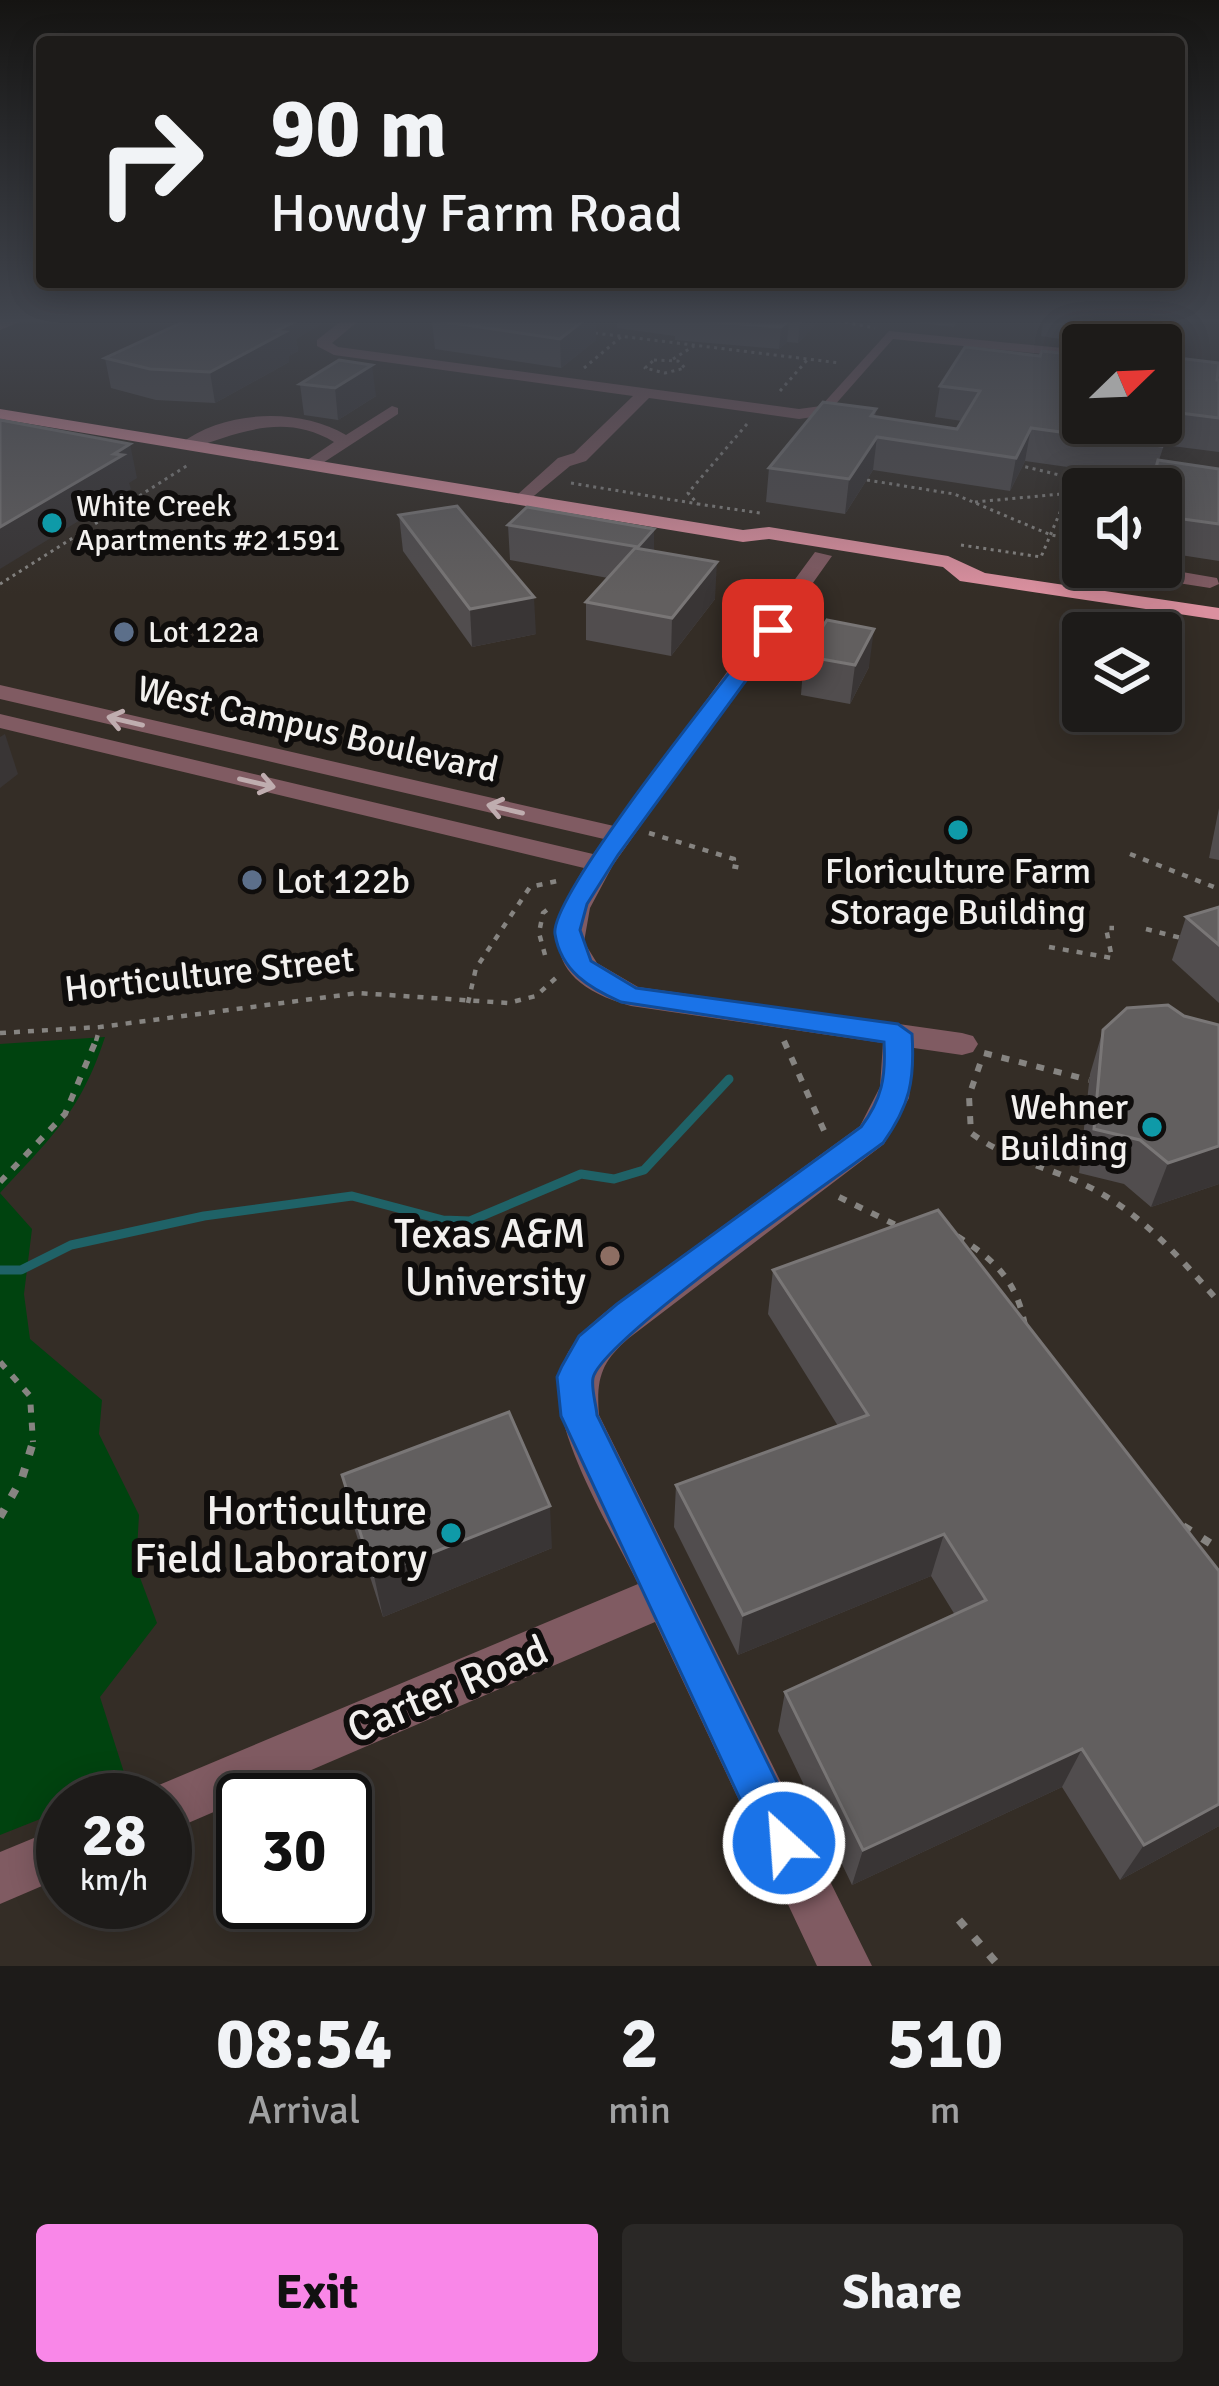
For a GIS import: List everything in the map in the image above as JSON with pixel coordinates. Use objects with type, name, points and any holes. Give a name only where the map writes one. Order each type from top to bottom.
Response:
[{"type":"main road","points":[[0,414],[189,453],[312,464],[743,536],[769,533],[926,559],[976,574],[1219,614]]},
{"type":"main road","points":[[743,536],[756,545],[943,576],[976,574]]},
{"type":"main road","points":[[822,556],[841,552],[895,561],[926,559]]},
{"type":"street","points":[[564,462],[561,452],[606,410]]},
{"type":"street","points":[[523,499],[564,462],[580,457],[628,410]]},
{"type":"street","points":[[740,410],[799,414],[826,410]]},
{"type":"street","points":[[312,464],[392,411]]},
{"type":"street","points":[[189,453],[227,426],[260,421],[320,427],[346,442]]},
{"type":"street","points":[[822,556],[632,833],[600,864],[569,917],[567,976],[602,983],[631,996],[962,1044]]},
{"type":"street","points":[[1182,578],[1210,582]]},
{"type":"street","name":"West Campus Boulevard","points":[[0,692],[632,833]]},
{"type":"street","name":"West Campus Boulevard","points":[[0,721],[600,864]]},
{"type":"street","points":[[845,1966],[579,1416],[574,1377],[592,1347],[630,1314],[872,1135],[893,1106],[900,1073],[898,1034]]},
{"type":"street","name":"Carter Road","points":[[192,1797],[663,1596]]},
{"type":"street","points":[[0,1878],[36,1863]]},
{"type":"path","points":[[698,504],[688,494],[763,410]]},
{"type":"path","points":[[0,584],[191,465],[183,464],[189,453]]},
{"type":"path","points":[[1010,464],[1062,474]]},
{"type":"path","points":[[867,480],[971,502],[1062,538]]},
{"type":"path","points":[[571,483],[766,514]]},
{"type":"path","points":[[971,502],[1062,494]]},
{"type":"path","points":[[949,543],[1041,557],[1062,507]]},
{"type":"path","points":[[632,833],[734,859],[731,866],[742,868]]},
{"type":"path","points":[[1130,854],[1219,889]]},
{"type":"path","points":[[468,1003],[476,968],[530,887],[562,880]]},
{"type":"path","points":[[543,913],[539,933],[567,976]]},
{"type":"path","points":[[1049,947],[1112,958],[1106,928],[1114,928]]},
{"type":"path","points":[[1146,928],[1185,939]]},
{"type":"path","name":"Horticulture Street","points":[[0,1033],[100,1027],[342,994],[468,1003],[524,1000],[567,976]]},
{"type":"path","points":[[0,1182],[44,1143],[84,1087],[100,1027]]},
{"type":"path","points":[[780,1033],[829,1142],[820,1177],[849,1205],[894,1226],[914,1228]]},
{"type":"path","points":[[1089,1080],[984,1053],[970,1096],[971,1133],[997,1155],[1092,1188],[1147,1222],[1219,1302]]},
{"type":"path","points":[[954,1234],[996,1261],[1022,1294],[1024,1326]]},
{"type":"path","points":[[0,1362],[20,1379],[33,1400],[36,1429],[26,1474],[0,1517]]},
{"type":"path","points":[[1178,1523],[1219,1549]]},
{"type":"path","points":[[959,1920],[999,1966]]},
{"type":"shaded area","name":"Texas A&M University","points":[[0,410],[1062,410],[1062,444],[1182,444],[1182,410],[1219,410],[1219,1966],[0,1966]]},
{"type":"green space","points":[[105,1037],[75,1104],[0,1193],[0,1044]]},
{"type":"green space","points":[[0,1193],[32,1229],[24,1294],[30,1339],[102,1400],[99,1434],[139,1515],[136,1567],[157,1623],[100,1697],[124,1773],[36,1773],[36,1821],[0,1835]]},
{"type":"building","points":[[817,410],[875,410],[871,416],[957,429],[969,410],[1062,410],[1062,432],[1031,428],[1016,458],[877,437],[849,479],[769,468]]},
{"type":"building","points":[[1182,410],[1219,410],[1219,418],[1182,413]]},
{"type":"building","points":[[0,420],[130,444],[114,454],[123,455],[0,527]]},
{"type":"building","points":[[1158,460],[1219,469],[1219,524],[1182,519],[1182,468],[1156,468]]},
{"type":"building","points":[[457,506],[534,597],[470,609],[399,515]]},
{"type":"building","points":[[527,507],[654,529],[638,547],[508,525]]},
{"type":"building","points":[[635,548],[717,562],[672,618],[586,602]]},
{"type":"building","points":[[827,620],[874,629],[855,665],[804,656]]},
{"type":"building","points":[[1219,907],[1219,945],[1186,917]]},
{"type":"building","name":"Wehner Building","points":[[1168,1005],[1184,1016],[1219,1025],[1219,1146],[1168,1163],[1140,1140],[1094,1129],[1103,1030],[1127,1008]]},
{"type":"building","points":[[938,1210],[1219,1571],[1219,1804],[1144,1845],[1082,1749],[863,1850],[785,1692],[986,1600],[944,1534],[743,1615],[676,1485],[868,1415],[773,1270]]},
{"type":"building","points":[[509,1412],[550,1506],[374,1576],[342,1475]]},
{"type":"waterway","points":[[0,1270],[21,1270],[71,1245],[204,1216],[352,1196],[443,1220],[470,1221],[581,1174],[614,1179],[644,1170],[729,1079]]},
{"type":"place","name":"White Creek Apartments #2 1591","points":[[52,523]]},
{"type":"place","name":"Lot 122a","points":[[124,632]]},
{"type":"place","name":"Floriculture Farm Storage Building","points":[[958,830]]},
{"type":"place","name":"Lot 122b","points":[[252,880]]},
{"type":"place","name":"Wehner Building","points":[[1152,1127]]},
{"type":"place","name":"Texas A&M University","points":[[610,1256]]},
{"type":"place","name":"Horticulture Field Laboratory","points":[[451,1533]]},
{"type":"route","points":[[773,630],[607,853],[574,904],[567,930],[568,944],[580,965],[602,983],[631,996],[898,1034],[900,1073],[893,1106],[872,1135],[630,1314],[592,1347],[574,1377],[579,1416],[784,1843]]}]
